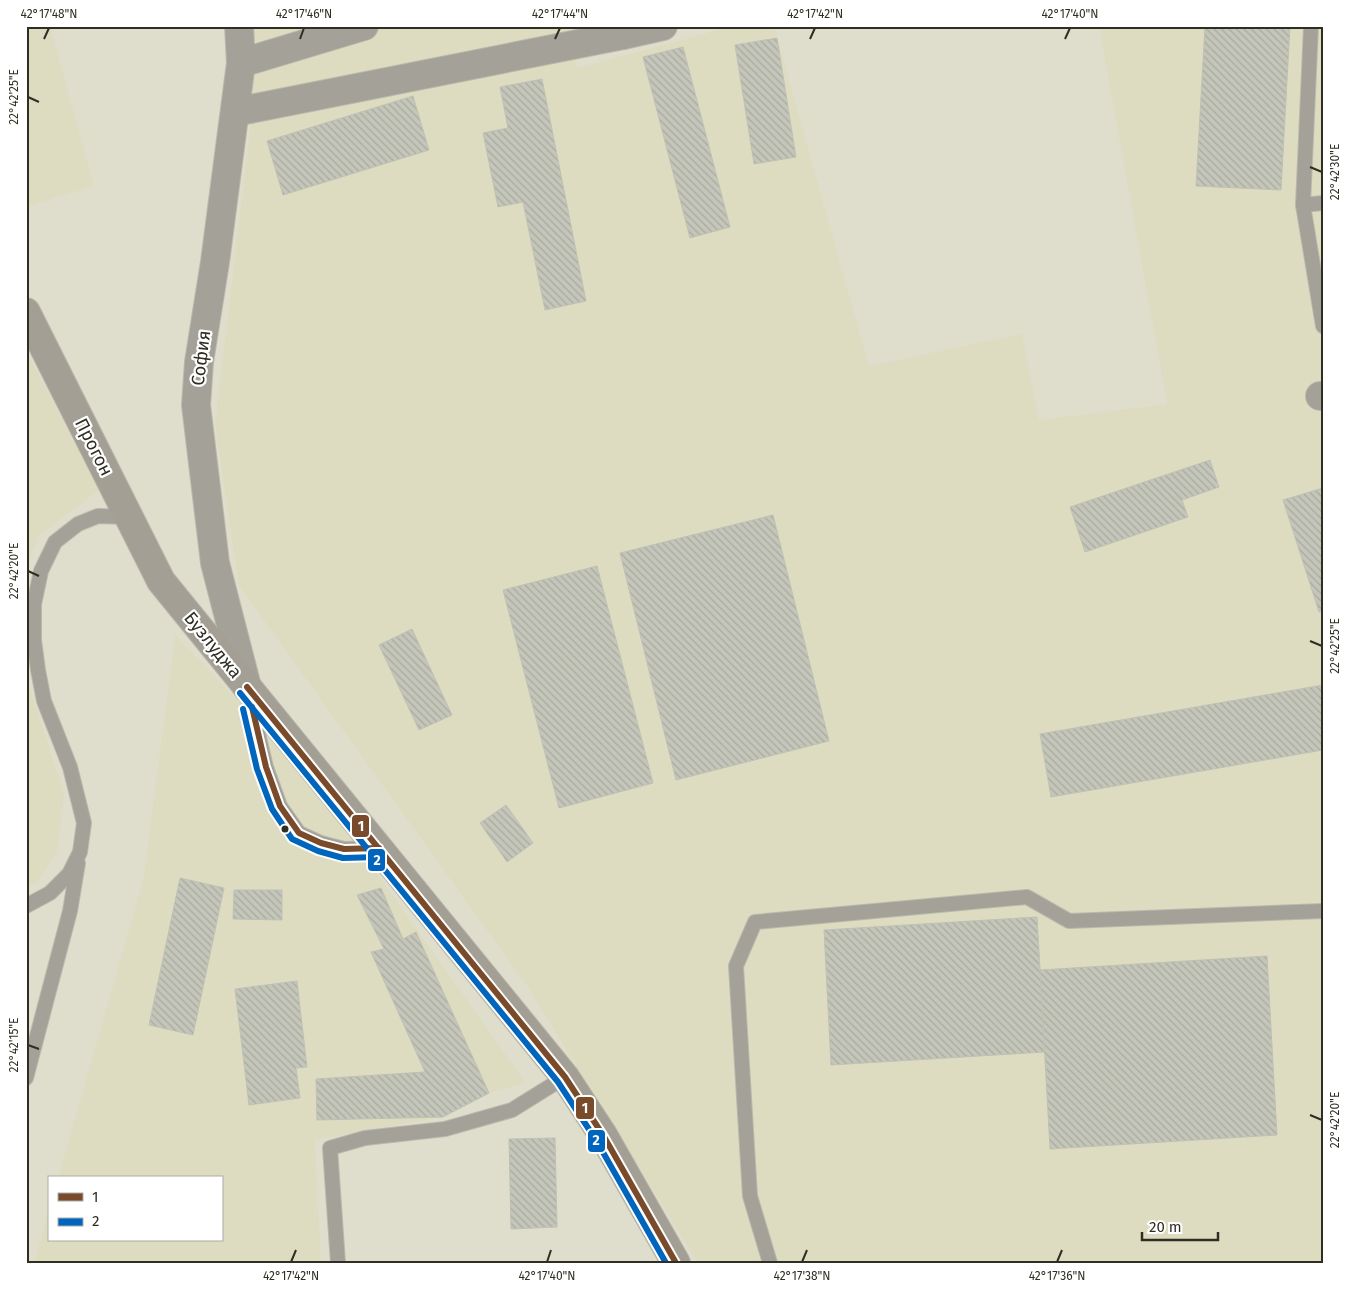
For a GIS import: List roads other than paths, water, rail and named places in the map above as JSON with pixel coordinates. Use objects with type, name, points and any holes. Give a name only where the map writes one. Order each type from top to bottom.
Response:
[{"type":"street","name":"София","points":[[238,26],[241,63],[215,262],[199,362],[196,405],[215,563],[247,687]]},
{"type":"street","points":[[241,63],[364,26]]},
{"type":"street","points":[[234,112],[625,30],[663,26]]},
{"type":"street","name":"Прогон","points":[[26,312],[161,581]]},
{"type":"street","name":"Бузлуджа","points":[[161,581],[565,1077],[603,1135],[676,1263]]},
{"type":"lane","points":[[1311,26],[1304,205],[1323,326]]},
{"type":"lane","points":[[1304,205],[1323,203]]},
{"type":"lane","points":[[26,1078],[70,911],[84,822],[70,767],[44,701],[35,648],[34,604],[41,571],[55,542],[78,524],[98,516],[129,517]]},
{"type":"lane","points":[[247,687],[266,767],[280,806],[299,833],[344,849],[379,848]]},
{"type":"lane","points":[[26,906],[50,893],[69,874],[80,852]]},
{"type":"lane","points":[[770,1263],[750,1196],[736,966],[755,922],[1027,896],[1069,921],[1323,911]]},
{"type":"lane","points":[[338,1263],[330,1148],[365,1138],[445,1129],[512,1110],[565,1077]]}]
